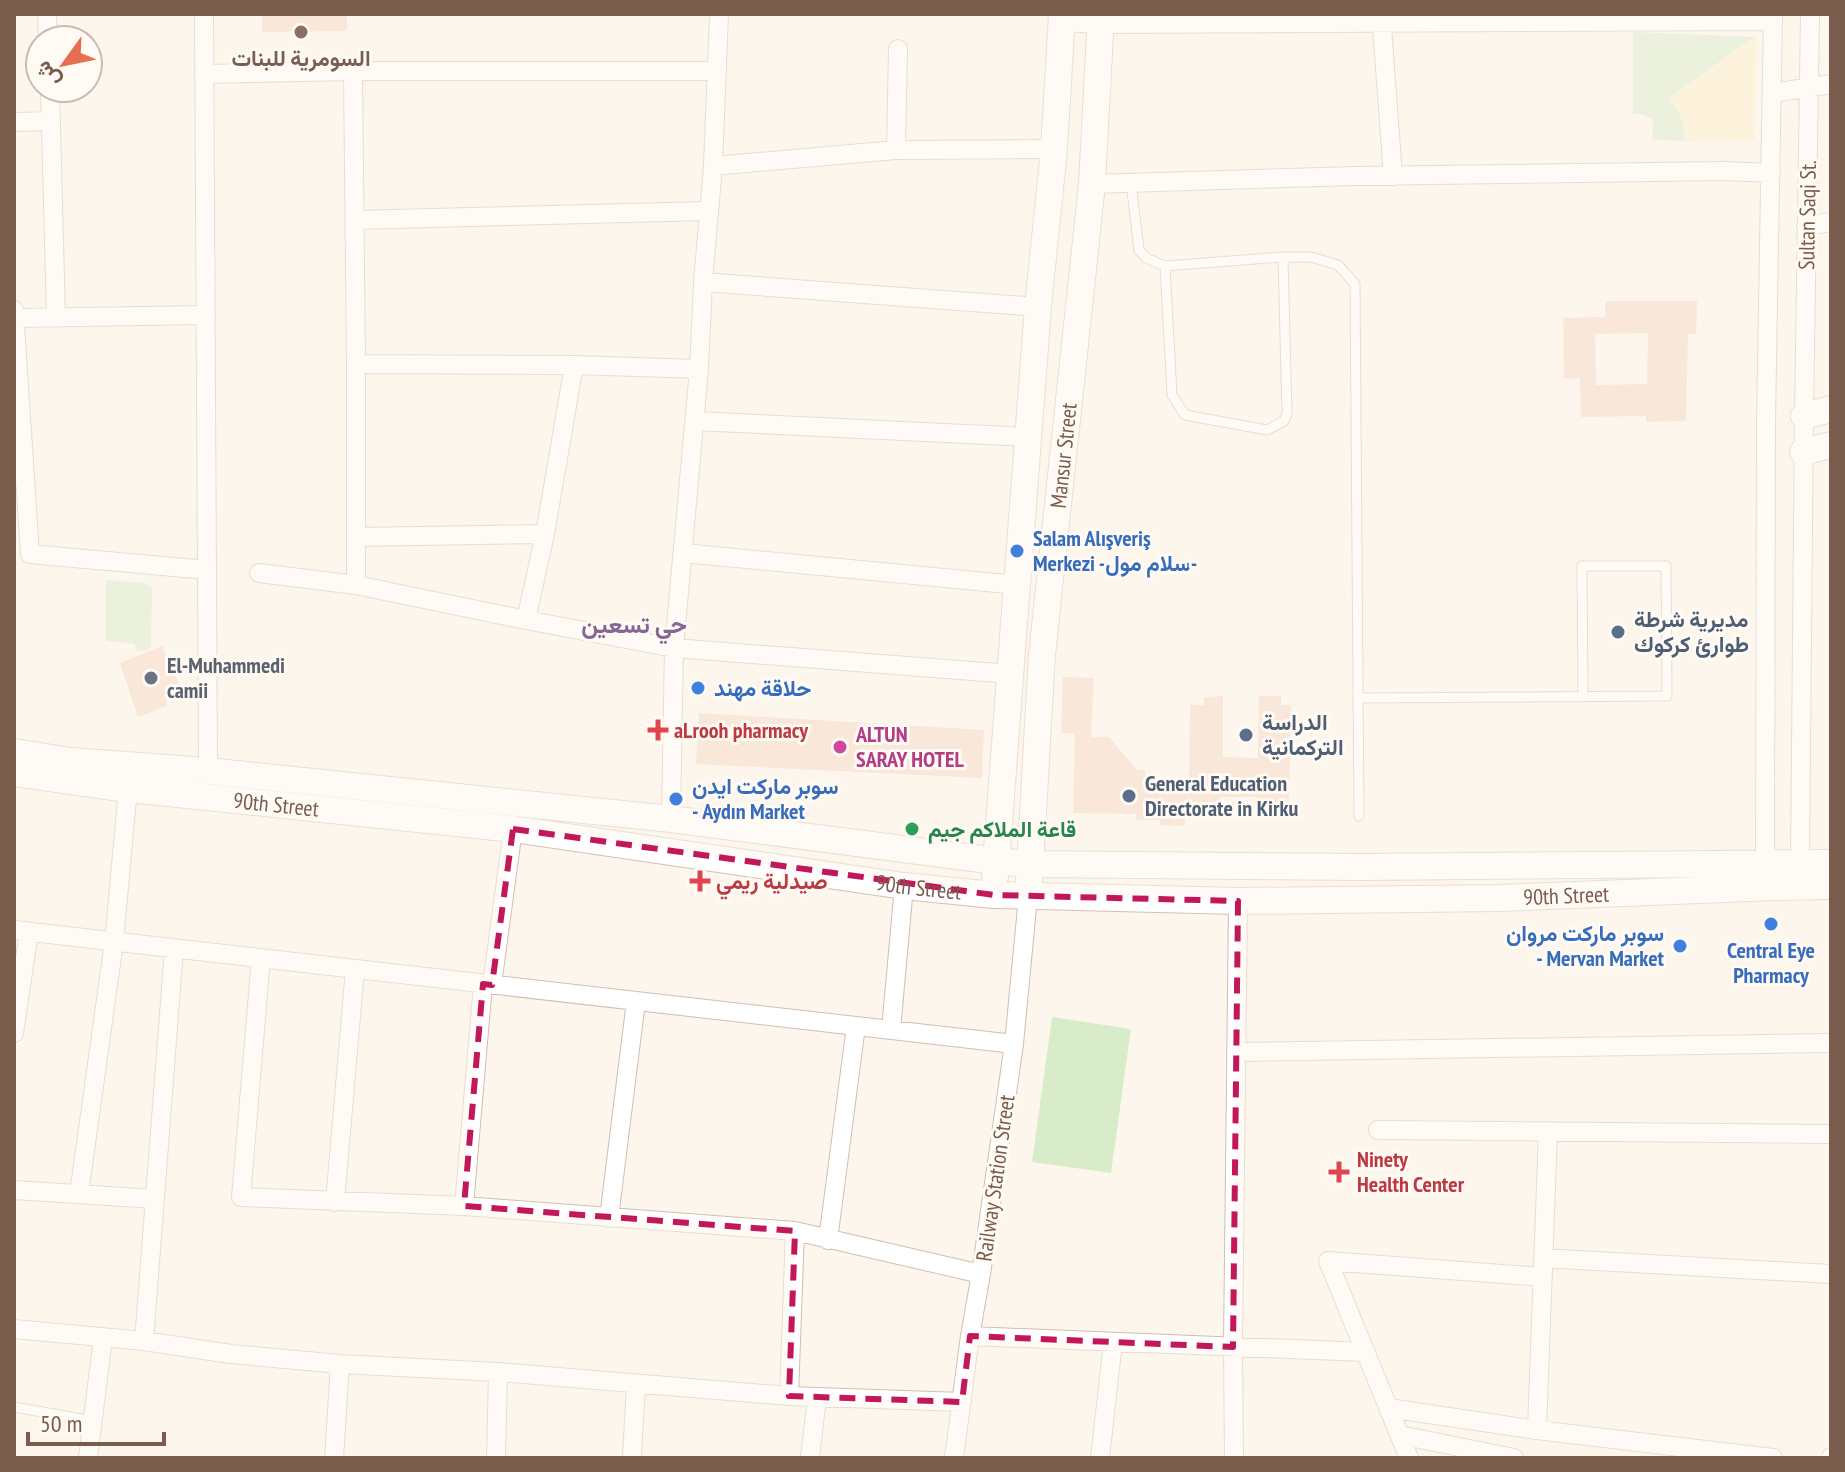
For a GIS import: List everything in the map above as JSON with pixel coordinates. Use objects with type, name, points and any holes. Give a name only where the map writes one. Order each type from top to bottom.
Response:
[{"type":"main road","name":"Mansur Street","points":[[994,895],[1062,18]]},
{"type":"main road","name":"Mansur Street","points":[[1028,897],[1042,655],[1092,184],[1101,19]]},
{"type":"main road","points":[[1804,416],[1831,409]]},
{"type":"main road","points":[[1803,452],[1831,445]]},
{"type":"main road","name":"90th Street","points":[[14,752],[71,761],[208,771],[671,819],[1030,864],[1362,867],[1831,863]]},
{"type":"main road","name":"90th Street","points":[[14,773],[513,829],[904,886],[994,895],[1238,901],[1500,898],[1831,886]]},
{"type":"street","points":[[204,14],[208,771]]},
{"type":"street","points":[[671,819],[674,648],[699,369],[713,166],[719,14]]},
{"type":"street","name":"Sultan Saqi St.","points":[[1800,863],[1810,14]]},
{"type":"street","points":[[1062,18],[1773,17],[1766,421],[1765,862]]},
{"type":"street","points":[[1381,18],[1393,176]]},
{"type":"street","points":[[896,150],[898,49]]},
{"type":"street","points":[[353,71],[356,585]]},
{"type":"street","points":[[204,74],[717,71]]},
{"type":"street","points":[[1772,93],[1831,84]]},
{"type":"street","points":[[50,104],[56,318]]},
{"type":"street","points":[[14,122],[51,121]]},
{"type":"street","points":[[713,166],[896,150],[1054,149]]},
{"type":"street","points":[[1092,184],[1393,176],[1771,173]]},
{"type":"street","points":[[355,220],[708,211]]},
{"type":"street","points":[[1806,226],[1831,222]]},
{"type":"street","points":[[703,282],[1038,307]]},
{"type":"street","points":[[14,310],[30,554],[207,570]]},
{"type":"street","points":[[15,318],[206,315]]},
{"type":"street","points":[[356,364],[699,369]]},
{"type":"street","points":[[526,620],[545,534],[574,365]]},
{"type":"street","points":[[695,421],[1030,437]]},
{"type":"street","points":[[356,537],[545,534]]},
{"type":"street","points":[[683,553],[1018,585]]},
{"type":"street","points":[[259,573],[356,585],[674,648],[1011,674]]},
{"type":"street","points":[[79,1194],[114,942],[128,788]]},
{"type":"street","points":[[464,1206],[488,984],[513,829]]},
{"type":"street","points":[[891,1030],[904,886]]},
{"type":"street","name":"Railway Station Street","points":[[954,1458],[1014,1044],[1028,897]]},
{"type":"street","points":[[1234,1458],[1238,901]]},
{"type":"street","points":[[14,1033],[22,931],[1014,1044]]},
{"type":"street","points":[[144,1341],[174,949]]},
{"type":"street","points":[[261,958],[241,1197],[464,1206],[795,1231],[981,1274]]},
{"type":"street","points":[[335,1202],[355,969]]},
{"type":"street","points":[[609,1218],[636,1001]]},
{"type":"street","points":[[828,1240],[856,1026]]},
{"type":"street","points":[[1236,1052],[1831,1043]]},
{"type":"street","points":[[1378,1130],[1831,1134]]},
{"type":"street","points":[[1537,1430],[1548,1132]]},
{"type":"street","points":[[14,1190],[155,1199]]},
{"type":"street","points":[[789,1396],[795,1231]]},
{"type":"street","points":[[1409,1458],[1328,1261],[1831,1274]]},
{"type":"street","points":[[14,1329],[340,1364],[498,1372],[789,1396],[962,1402]]},
{"type":"street","points":[[970,1336],[1366,1352]]},
{"type":"street","points":[[88,1458],[103,1338]]},
{"type":"street","points":[[1100,1458],[1113,1342]]},
{"type":"street","points":[[334,1458],[340,1364]]},
{"type":"street","points":[[496,1458],[498,1372]]},
{"type":"street","points":[[632,1458],[636,1384]]},
{"type":"street","points":[[810,1458],[817,1397]]},
{"type":"street","points":[[1388,1408],[1537,1430],[1773,1458]]},
{"type":"street","points":[[1400,1435],[1514,1458]]},
{"type":"lane","points":[[1131,183],[1139,250],[1146,258],[1165,266],[1311,257],[1338,265],[1355,284],[1359,816]]},
{"type":"lane","points":[[1165,266],[1172,395],[1185,415],[1267,430],[1284,421],[1287,414],[1283,257]]},
{"type":"lane","points":[[1358,698],[1583,697],[1667,696],[1666,566],[1582,566],[1583,697]]},
{"type":"lane","points":[[14,1407],[93,1421]]},
{"type":"highlighted area","points":[[513,829],[994,895],[1238,901],[1233,1347],[970,1336],[962,1402],[789,1396],[795,1231],[464,1206],[483,984],[492,985]]},
{"type":"green space","points":[[1633,32],[1754,37],[1669,98],[1680,113],[1686,141],[1652,140],[1652,119],[1633,114]]},
{"type":"green space","points":[[106,580],[145,583],[152,588],[151,648],[137,652],[134,644],[106,641]]},
{"type":"green space","points":[[1052,1017],[1131,1029],[1111,1173],[1032,1162]]},
{"type":"sand","points":[[1756,36],[1755,140],[1686,142],[1680,113],[1668,99]]},
{"type":"building","points":[[262,14],[347,14],[347,31],[262,32]]},
{"type":"building","points":[[1605,301],[1697,301],[1696,334],[1688,334],[1686,421],[1646,422],[1646,416],[1581,417],[1580,378],[1564,379],[1563,318],[1605,317]],"holes":[[[1648,333],[1647,384],[1596,385],[1595,334]]]},
{"type":"building","name":"El-Muhammedi camii","points":[[162,646],[183,692],[166,701],[167,706],[138,717],[120,663]]},
{"type":"building","points":[[1063,677],[1094,678],[1091,737],[1109,737],[1137,770],[1145,770],[1145,780],[1189,781],[1190,705],[1204,705],[1204,697],[1223,696],[1223,757],[1258,758],[1259,696],[1281,696],[1281,705],[1291,705],[1289,804],[1257,804],[1257,797],[1220,797],[1220,804],[1185,803],[1185,826],[1160,825],[1160,820],[1136,820],[1136,814],[1073,813],[1075,733],[1061,733]]},
{"type":"building","name":"ALTUN SARAY HOTEL","points":[[699,713],[984,730],[982,778],[696,764]]},
{"type":"place","name":"السومرية للبنات","points":[[301,32]]},
{"type":"place","name":"Salam Alışveriş Merkezi -سلام مول-","points":[[1017,551]]},
{"type":"place","name":"مديرية شرطة طوارئ كركوك","points":[[1618,632]]},
{"type":"place","name":"El-Muhammedi camii","points":[[151,678]]},
{"type":"place","name":"حلاقة مهند","points":[[698,688]]},
{"type":"place","name":"aLrooh pharmacy","points":[[658,730]]},
{"type":"place","name":"الدراسة التركمانية","points":[[1246,735]]},
{"type":"place","name":"ALTUN SARAY HOTEL","points":[[840,747]]},
{"type":"place","name":"General Education Directorate in Kirku","points":[[1129,796]]},
{"type":"place","name":"سوبر ماركت ايدن - Aydın Market","points":[[676,799]]},
{"type":"place","name":"قاعة الملاكم جيم","points":[[912,829]]},
{"type":"place","name":"صيدلية ريمي","points":[[700,881]]},
{"type":"place","name":"Central Eye Pharmacy","points":[[1771,924]]},
{"type":"place","name":"سوبر ماركت مروان - Mervan Market","points":[[1680,946]]},
{"type":"place","name":"Ninety Health Center","points":[[1339,1172]]},
{"type":"district","name":"حي تسعين","points":[[634,625]]}]
